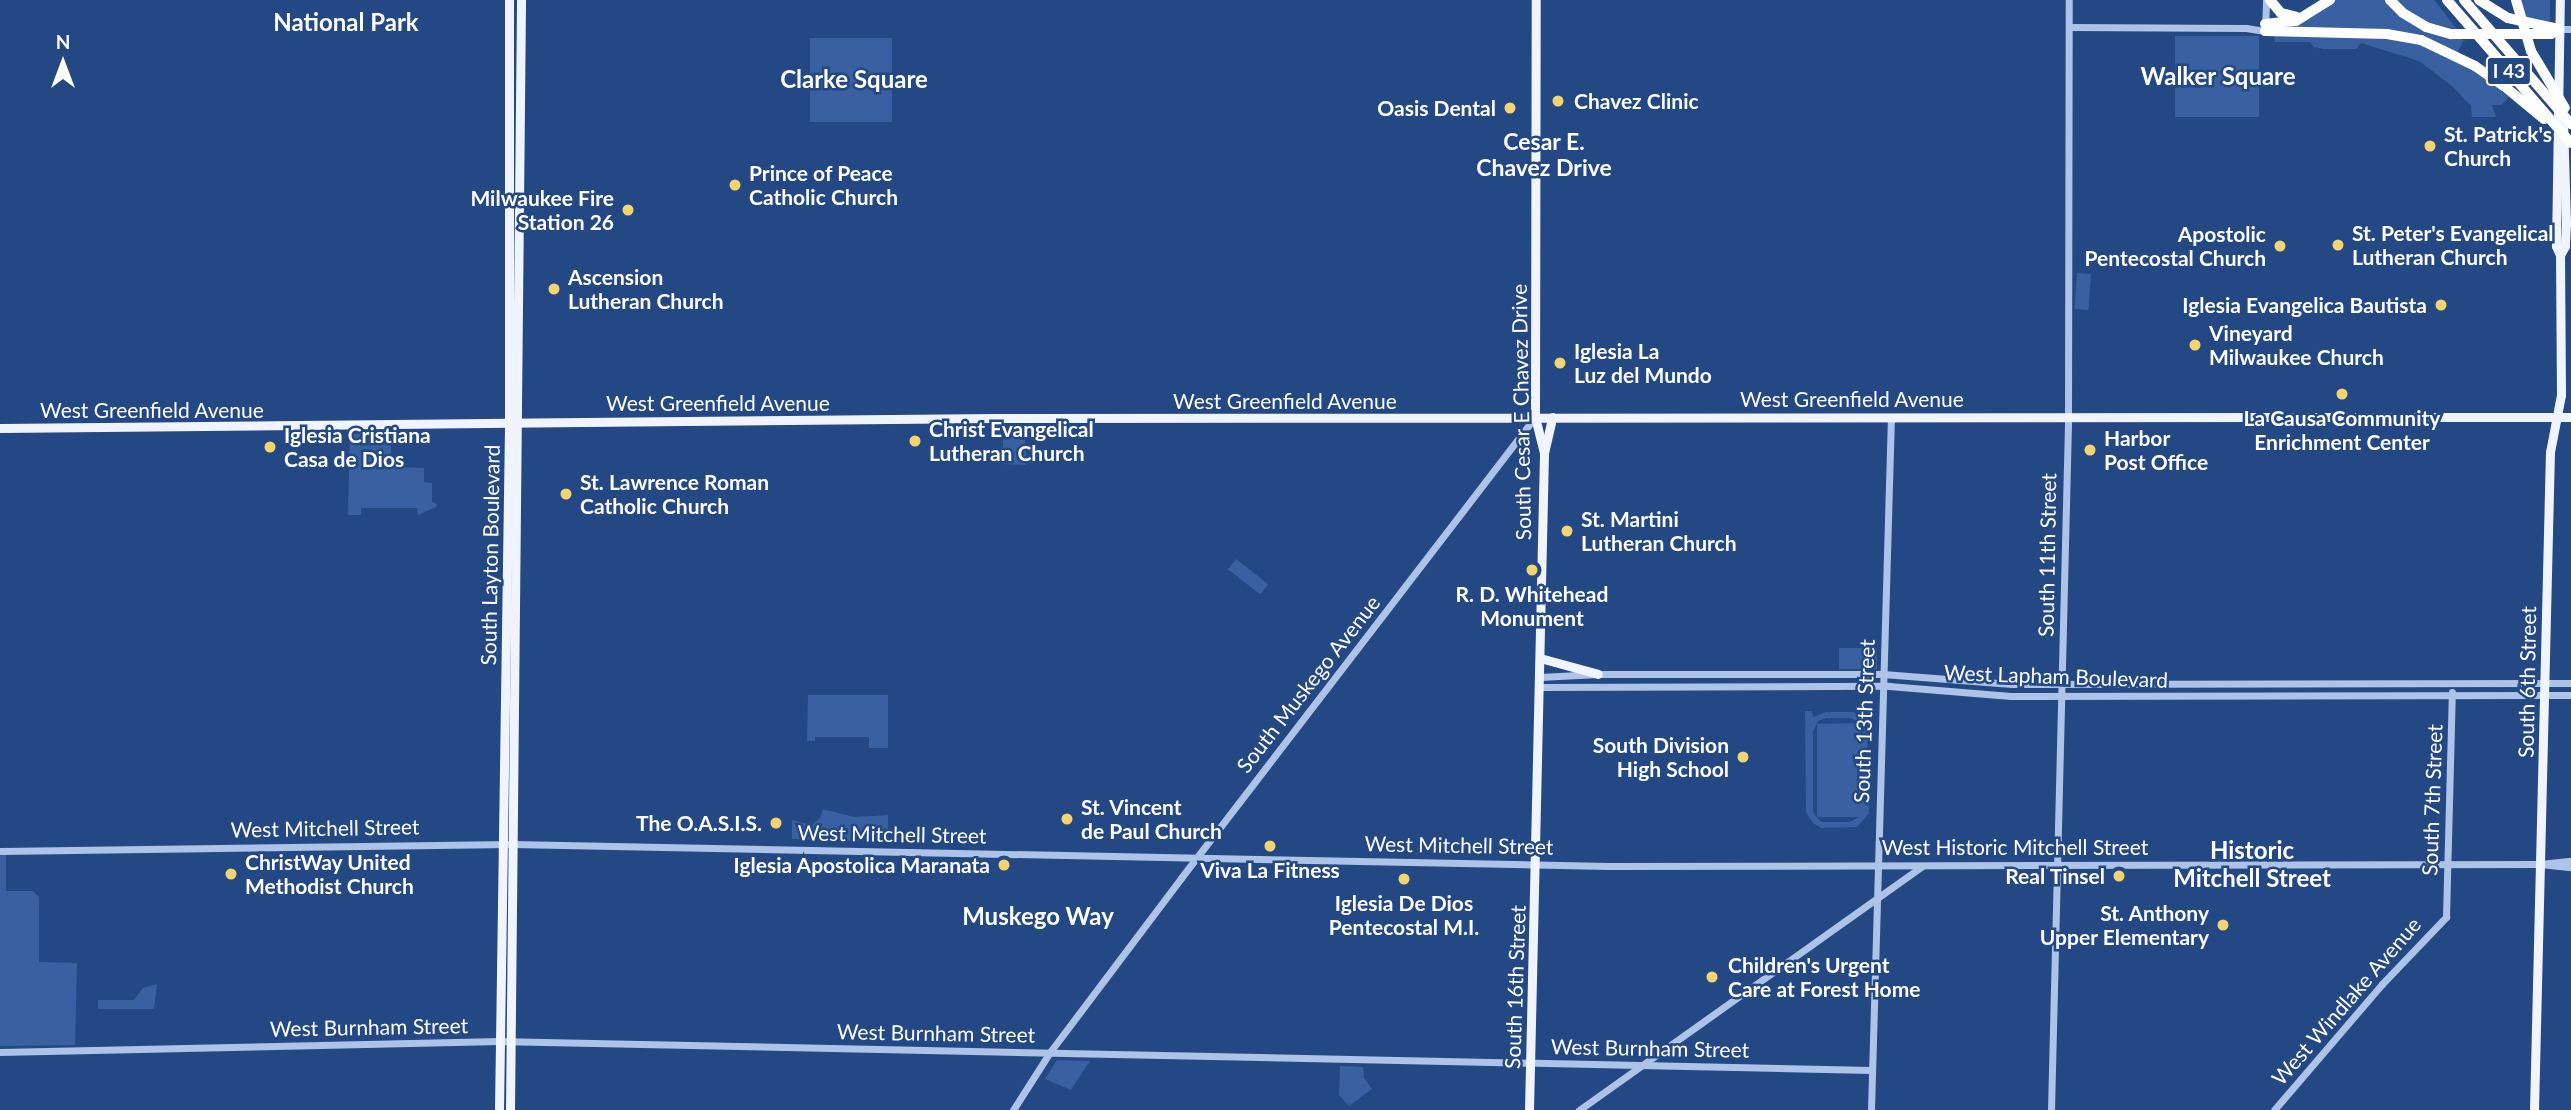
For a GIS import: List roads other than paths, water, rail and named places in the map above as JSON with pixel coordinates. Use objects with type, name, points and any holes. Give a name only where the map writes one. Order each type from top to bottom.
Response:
[{"type":"highway","points":[[2268,0],[2285,16],[2305,17]]},
{"type":"highway","points":[[2265,28],[2305,17],[2330,0]]},
{"type":"highway","points":[[2390,0],[2403,13],[2426,27],[2451,34],[2551,34],[2560,29]]},
{"type":"highway","name":"I 43","points":[[2447,0],[2571,143]]},
{"type":"highway","name":"I 43","points":[[2464,0],[2571,124]]},
{"type":"highway","points":[[2479,0],[2508,18],[2560,29]]},
{"type":"highway","points":[[2516,0],[2531,51],[2552,90],[2571,117]]},
{"type":"highway","points":[[2265,28],[2387,34],[2421,40],[2475,66],[2504,86],[2571,143]]},
{"type":"main road","name":"South Layton Boulevard","points":[[509,0],[514,424]]},
{"type":"main road","name":"South Layton Boulevard","points":[[499,1110],[508,844],[521,0]]},
{"type":"main road","name":"South Cesar E Chavez Drive","points":[[1536,0],[1535,417],[1544,453],[1536,865]]},
{"type":"main road","name":"South 6th Street","points":[[2534,1110],[2550,452],[2561,395],[2560,255],[2556,246],[2560,0]]},
{"type":"main road","name":"South 6th Street","points":[[2559,117],[2563,121],[2568,203],[2565,246],[2560,255]]},
{"type":"main road","name":"West Greenfield Avenue","points":[[0,428],[1535,417],[2571,417]]},
{"type":"main road","points":[[1544,453],[1552,417]]},
{"type":"main road","points":[[1540,658],[1598,674]]},
{"type":"main road","name":"South Layton Boulevard","points":[[508,844],[510,1110]]},
{"type":"main road","name":"South 16th Street","points":[[1529,1110],[1536,865]]},
{"type":"street","name":"South 11th Street","points":[[2051,1110],[2068,417],[2069,0]]},
{"type":"street","points":[[2069,27],[2265,28],[2268,0]]},
{"type":"street","points":[[2560,29],[2571,29]]},
{"type":"street","points":[[2556,183],[2568,203]]},
{"type":"street","name":"South Muskego Avenue","points":[[1013,1110],[1050,1052],[1197,856],[1535,417]]},
{"type":"street","name":"South 13th Street","points":[[1871,1110],[1891,417]]},
{"type":"street","name":"West Lapham Boulevard","points":[[1540,682],[1598,674],[1883,674],[2062,685],[2571,683]]},
{"type":"street","name":"West Lapham Boulevard","points":[[1540,682],[1882,686],[2000,696],[2571,695]]},
{"type":"street","name":"South 7th Street","points":[[2446,917],[2452,684]]},
{"type":"street","name":"West Mitchell Street","points":[[0,851],[508,844],[1536,865],[1784,866]]},
{"type":"street","name":"West Historic Mitchell Street","points":[[1784,866],[2540,864],[2571,861]]},
{"type":"street","name":"West Historic Mitchell Street","points":[[2540,864],[2571,867]]},
{"type":"street","points":[[1579,1110],[1923,865]]},
{"type":"street","name":"West Windlake Avenue","points":[[2274,1110],[2377,990],[2446,917]]},
{"type":"street","name":"West Burnham Street","points":[[0,1052],[500,1041],[1872,1070]]},
{"type":"place","name":"Chavez Clinic","points":[[1558,101]]},
{"type":"place","name":"Oasis Dental","points":[[1510,108]]},
{"type":"place","name":"St. Patrick's Church","points":[[2430,146]]},
{"type":"place","name":"Prince of Peace Catholic Church","points":[[735,185]]},
{"type":"place","name":"Milwaukee Fire Station 26","points":[[628,210]]},
{"type":"place","name":"St. Peter's Evangelical Lutheran Church","points":[[2338,245]]},
{"type":"place","name":"Apostolic Pentecostal Church","points":[[2280,246]]},
{"type":"place","name":"Ascension Lutheran Church","points":[[554,289]]},
{"type":"place","name":"Iglesia Evangelica Bautista","points":[[2441,305]]},
{"type":"place","name":"Vineyard Milwaukee Church","points":[[2195,345]]},
{"type":"place","name":"Iglesia La Luz del Mundo","points":[[1560,363]]},
{"type":"place","name":"La Causa Community Enrichment Center","points":[[2342,394]]},
{"type":"place","name":"Christ Evangelical Lutheran Church","points":[[915,441]]},
{"type":"place","name":"Iglesia Cristiana Casa de Dios","points":[[270,447]]},
{"type":"place","name":"Harbor Post Office","points":[[2090,450]]},
{"type":"place","name":"St. Lawrence Roman Catholic Church","points":[[566,494]]},
{"type":"place","name":"St. Martini Lutheran Church","points":[[1567,531]]},
{"type":"place","name":"R. D. Whitehead Monument","points":[[1532,570]]},
{"type":"place","name":"South Division High School","points":[[1743,757]]},
{"type":"place","name":"St. Vincent de Paul Church","points":[[1067,819]]},
{"type":"place","name":"The O.A.S.I.S.","points":[[776,823]]},
{"type":"place","name":"Viva La Fitness","points":[[1270,846]]},
{"type":"place","name":"Iglesia Apostolica Maranata","points":[[1004,865]]},
{"type":"place","name":"ChristWay United Methodist Church","points":[[231,874]]},
{"type":"place","name":"Real Tinsel","points":[[2119,876]]},
{"type":"place","name":"Iglesia De Dios Pentecostal M.I.","points":[[1404,879]]},
{"type":"place","name":"St. Anthony Upper Elementary","points":[[2223,925]]},
{"type":"place","name":"Children's Urgent Care at Forest Home","points":[[1712,977]]},
{"type":"district","name":"National Park","points":[[346,22]]},
{"type":"district","name":"Walker Square","points":[[2218,76]]},
{"type":"district","name":"Clarke Square","points":[[854,79]]},
{"type":"district","name":"Cesar E. Chavez Drive","points":[[1544,154]]},
{"type":"district","name":"Historic Mitchell Street","points":[[2252,864]]},
{"type":"district","name":"Muskego Way","points":[[1038,916]]}]
